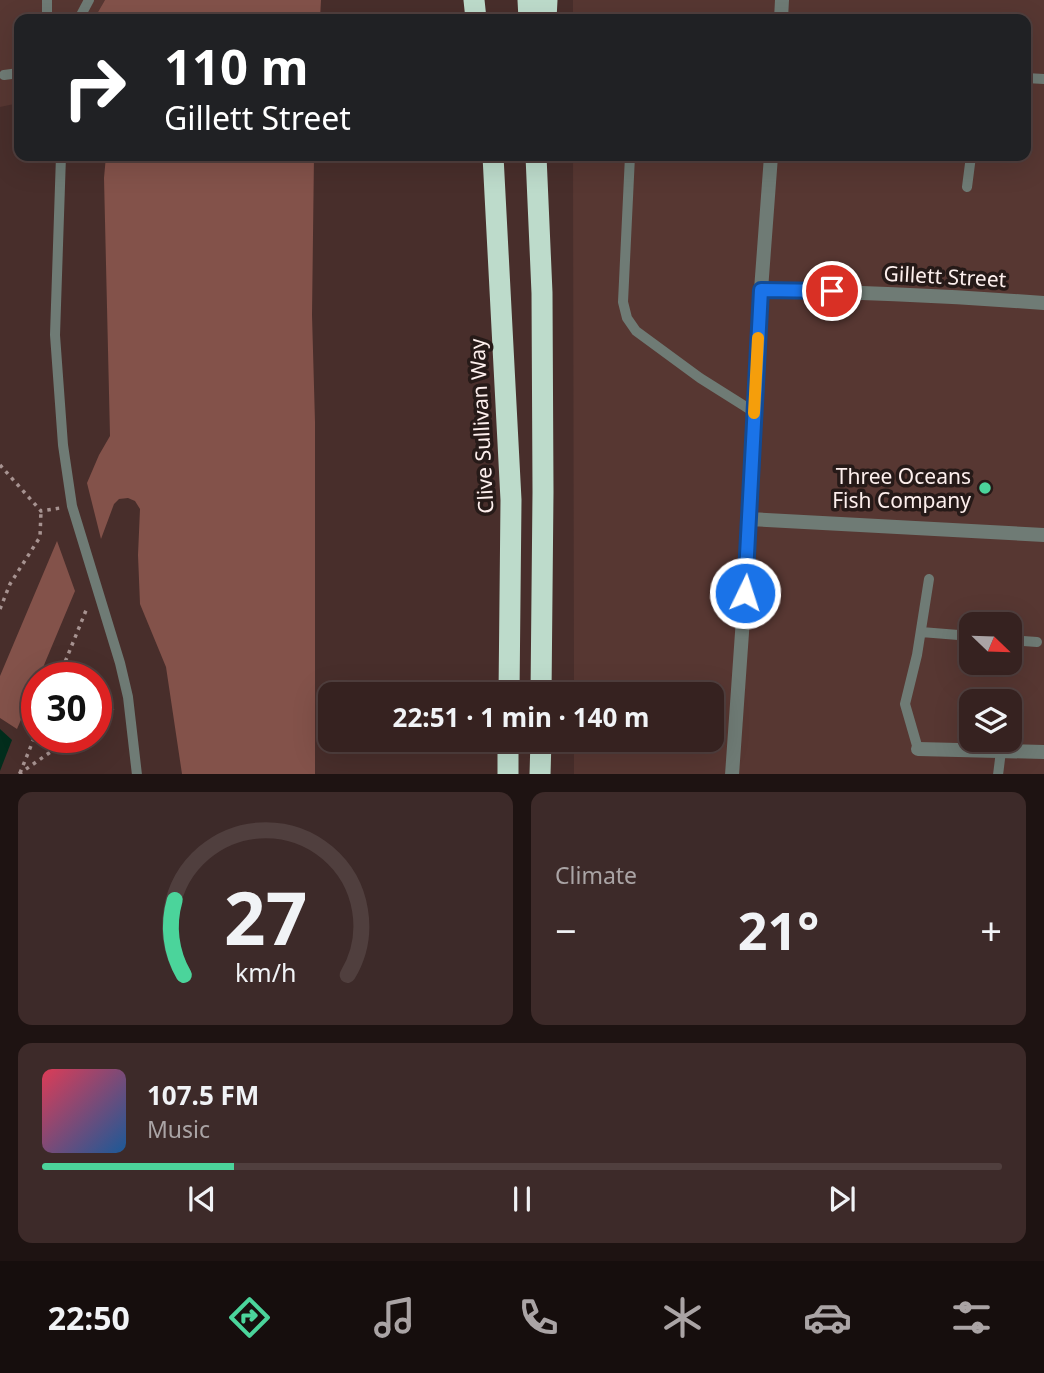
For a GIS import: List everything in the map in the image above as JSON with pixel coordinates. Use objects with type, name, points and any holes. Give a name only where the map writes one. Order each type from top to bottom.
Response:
[{"type":"highway","name":"Clive Sullivan Way","points":[[491,161],[511,500],[509,682]]},
{"type":"highway","points":[[536,161],[542,293]]},
{"type":"highway","points":[[541,682],[544,161]]},
{"type":"highway","points":[[508,752],[508,774]]},
{"type":"highway","points":[[540,774],[541,752]]},
{"type":"street","points":[[732,774],[771,161]]},
{"type":"street","name":"Gillett Street","points":[[761,290],[949,296],[1044,303]]},
{"type":"street","points":[[750,519],[1044,535]]},
{"type":"street","points":[[918,750],[959,750]]},
{"type":"street","points":[[1022,751],[1044,752]]},
{"type":"lane","points":[[4,75],[14,74]]},
{"type":"lane","points":[[61,161],[54,335],[63,445],[72,506],[128,697],[137,774]]},
{"type":"lane","points":[[630,161],[623,302],[627,318],[636,331],[700,379],[754,412]]},
{"type":"lane","points":[[967,187],[970,161]]},
{"type":"lane","points":[[918,750],[905,704],[917,655],[929,579]]},
{"type":"lane","points":[[920,632],[959,635]]},
{"type":"lane","points":[[1022,641],[1037,642]]},
{"type":"lane","points":[[998,774],[1001,752]]},
{"type":"path","points":[[0,465],[41,510],[40,537],[10,584],[0,609]]},
{"type":"path","points":[[41,510],[72,506]]},
{"type":"path","points":[[65,662],[97,585]]},
{"type":"path","points":[[112,708],[128,697]]},
{"type":"path","points":[[19,774],[28,753]]},
{"type":"path","points":[[19,774],[49,753]]},
{"type":"shaded area","points":[[0,0],[105,0],[97,14],[14,14],[14,104],[0,107]]},
{"type":"shaded area","points":[[105,0],[321,0],[320,14],[97,14]]},
{"type":"shaded area","points":[[573,0],[1044,0],[1044,774],[574,774],[574,752],[724,752],[724,682],[574,682],[573,161],[1031,161],[1031,14],[573,14]]},
{"type":"shaded area","points":[[106,161],[314,161],[312,315],[315,422],[315,774],[182,774],[166,667],[140,604],[140,509],[135,501],[128,498],[119,499],[114,504],[101,539],[87,483],[110,436]]},
{"type":"shaded area","points":[[57,541],[75,591],[45,662],[21,662],[21,720],[17,729],[0,718],[0,676]]},
{"type":"shaded area","points":[[0,729],[12,740],[0,771]]},
{"type":"slow traffic","points":[[754,413],[758,338]]},
{"type":"place","name":"Three Oceans Fish Company","points":[[985,488]]},
{"type":"route","points":[[745,593],[761,290],[832,291]]}]
